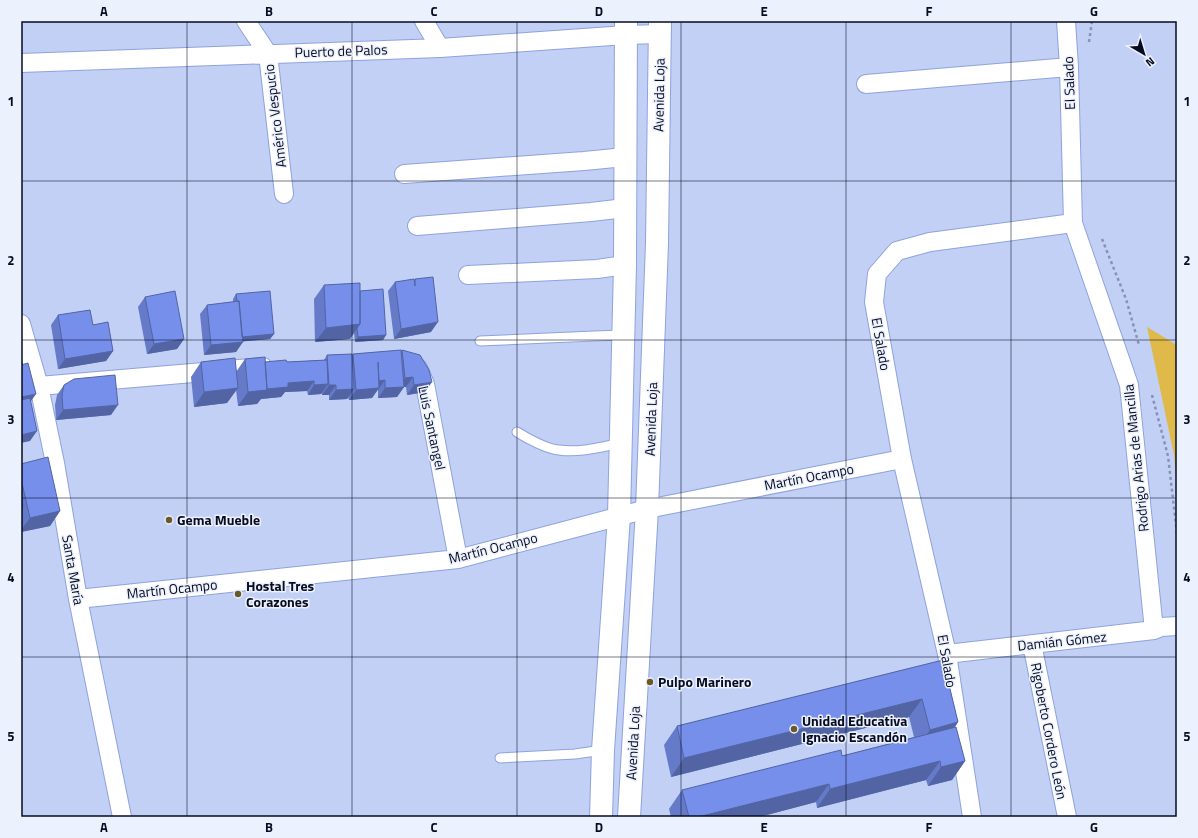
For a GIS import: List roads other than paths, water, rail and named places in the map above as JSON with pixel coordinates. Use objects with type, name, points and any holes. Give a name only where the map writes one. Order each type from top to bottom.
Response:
[{"type":"main road","name":"Avenida Loja","points":[[629,817],[647,509],[657,243],[660,27]]},
{"type":"main road","name":"Avenida Loja","points":[[601,817],[603,750],[620,516],[625,265],[626,28]]},
{"type":"street","name":"Américo Vespucio","points":[[246,21],[268,54],[284,194]]},
{"type":"street","points":[[424,21],[440,48]]},
{"type":"street","name":"El Salado","points":[[972,817],[947,654],[902,459],[874,302],[877,274],[897,251],[930,242],[1073,223],[1069,67],[1066,21]]},
{"type":"street","name":"Puerto de Palos","points":[[21,63],[440,48],[626,28],[660,27]]},
{"type":"street","points":[[866,84],[1069,67]]},
{"type":"street","points":[[404,174],[625,157]]},
{"type":"street","points":[[417,226],[625,208]]},
{"type":"street","name":"Rodrigo Arias de Mancilla","points":[[1073,223],[1130,385],[1154,630]]},
{"type":"street","points":[[468,275],[596,269],[625,265]]},
{"type":"street","name":"Santa María","points":[[21,324],[39,386],[48,464],[78,599],[122,817]]},
{"type":"street","name":"Luis Santangel","points":[[402,358],[416,364],[425,384],[458,559]]},
{"type":"street","points":[[39,386],[276,366]]},
{"type":"street","name":"Martín Ocampo","points":[[78,599],[458,559],[647,509],[902,459]]},
{"type":"street","name":"Damián Gómez","points":[[947,654],[1177,626]]},
{"type":"street","name":"Rigoberto Cordero León","points":[[1032,644],[1067,817]]},
{"type":"lane","points":[[480,341],[624,335]]},
{"type":"lane","points":[[517,432],[531,441],[559,450],[586,450],[621,443]]},
{"type":"lane","points":[[500,758],[575,754],[603,750]]},
{"type":"place","name":"Gema Mueble","points":[[169,520]]},
{"type":"place","name":"Hostal Tres Corazones","points":[[238,594]]},
{"type":"place","name":"Pulpo Marinero","points":[[650,682]]},
{"type":"place","name":"Unidad Educativa Ignacio Escandón","points":[[794,729]]}]
